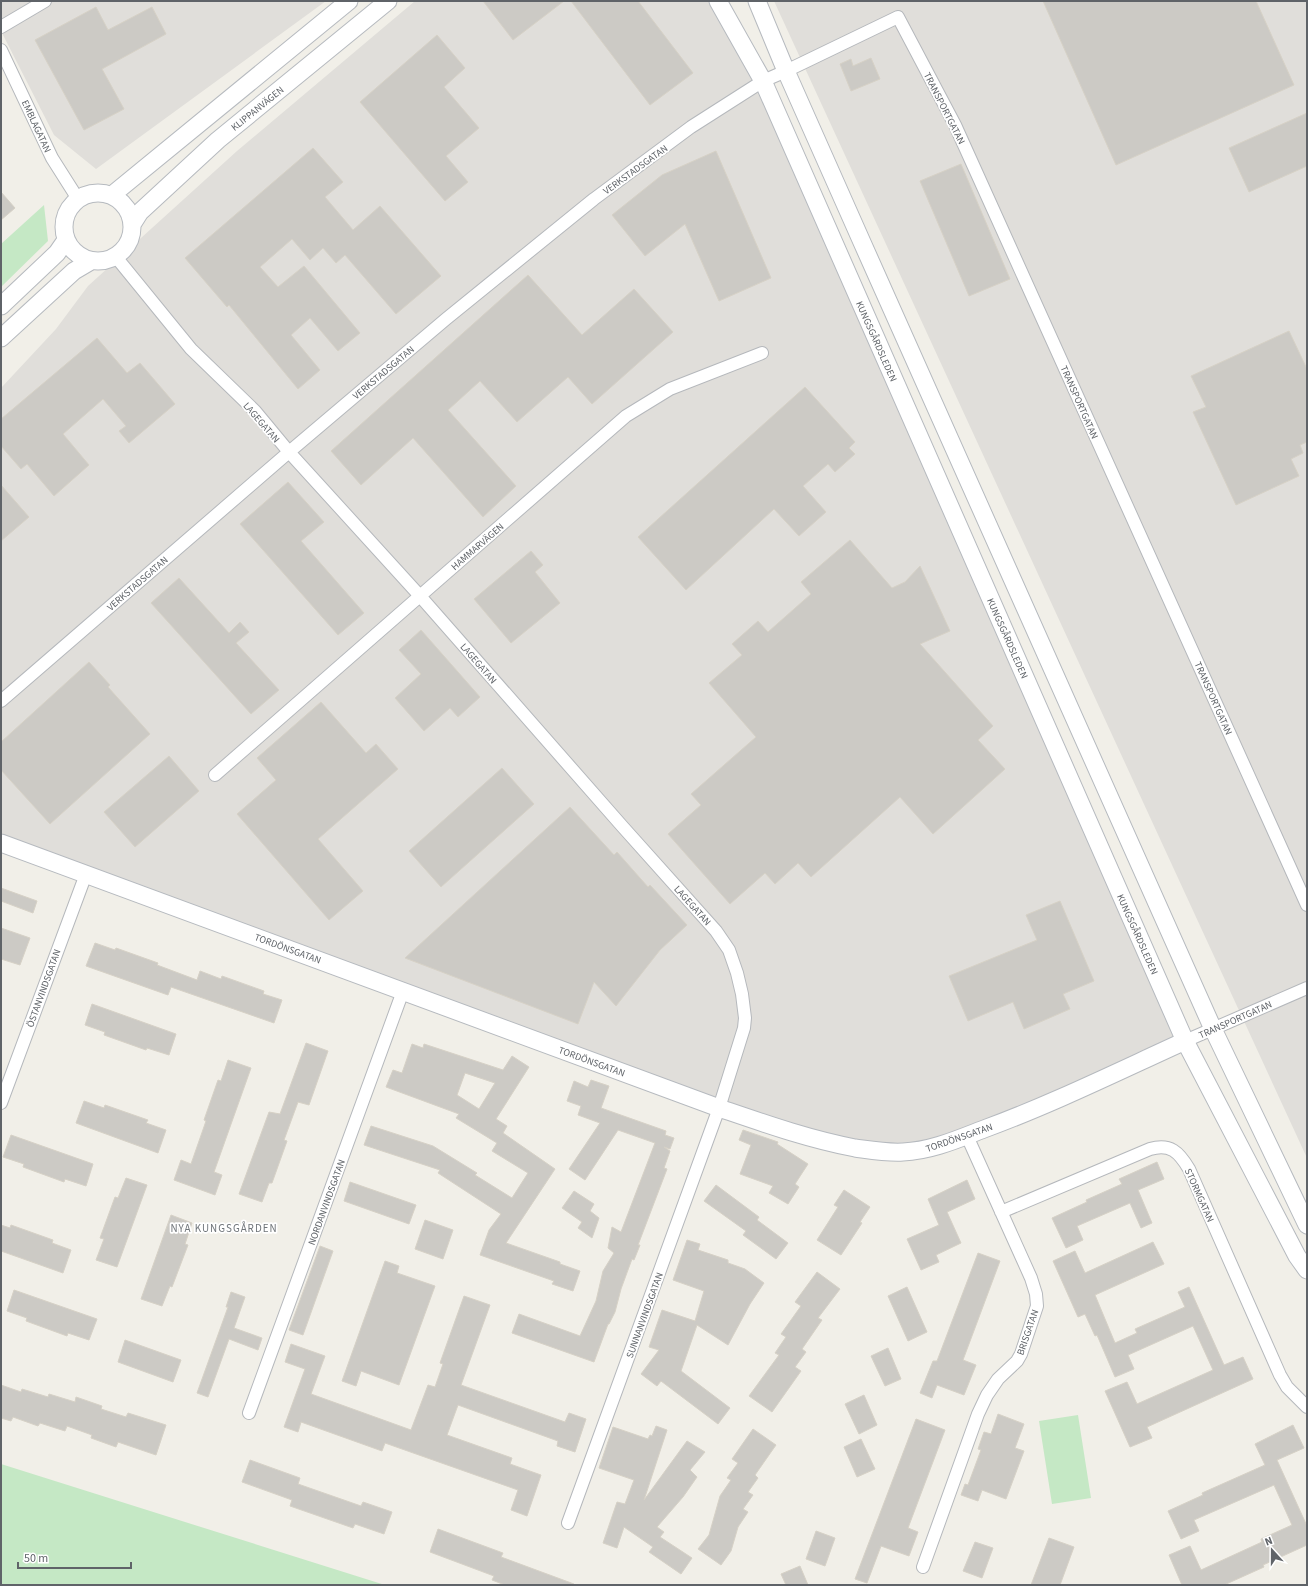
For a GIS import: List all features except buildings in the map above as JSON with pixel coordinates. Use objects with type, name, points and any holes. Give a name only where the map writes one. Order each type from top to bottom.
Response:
[{"type":"main road","points":[[112,195],[349,1]]},
{"type":"main road","name":"KLIPPANVÄGEN","points":[[116,257],[126,248],[132,236],[133,223],[140,212],[218,140],[388,1]]},
{"type":"main road","name":"KUNGSGÅRDSLEDEN","points":[[718,1],[763,81],[1185,1041],[1297,1256],[1307,1270]]},
{"type":"main road","points":[[757,1],[786,71],[1213,1029],[1307,1225]]},
{"type":"main road","points":[[116,257],[104,261],[91,261],[72,250],[66,240],[64,225],[68,210],[78,199],[88,194],[100,192],[112,195],[120,200],[126,206],[133,223]]},
{"type":"main road","points":[[1,306],[57,253],[66,240]]},
{"type":"main road","points":[[1,338],[74,271],[91,261]]},
{"type":"main road","name":"TORDÖNSGATAN","points":[[1,843],[719,1108],[827,1143],[871,1150],[902,1152],[929,1148],[967,1136],[1039,1108],[1185,1041]]},
{"type":"street","points":[[1,27],[45,1]]},
{"type":"street","name":"TRANSPORTGATAN","points":[[786,71],[898,17],[955,125],[1307,905]]},
{"type":"street","name":"EMBLAGATAN","points":[[1,50],[52,158],[78,199]]},
{"type":"street","name":"VERKSTADSGATAN","points":[[1,701],[289,452],[446,319],[594,199],[691,127],[763,81],[786,71]]},
{"type":"street","name":"LAGEGATAN","points":[[116,257],[191,349],[255,411],[289,452],[420,596],[716,931],[729,950],[742,994],[745,1018],[744,1028],[719,1108]]},
{"type":"street","name":"HAMMARVÄGEN","points":[[215,775],[626,416],[670,389],[762,353]]},
{"type":"street","name":"ÖSTANVINDSGATAN","points":[[1,1103],[86,874]]},
{"type":"street","name":"TRANSPORTGATAN","points":[[1185,1041],[1307,988]]},
{"type":"street","name":"NORDANVINDSGATAN","points":[[249,1413],[403,991]]},
{"type":"street","name":"SUNNANVINDSGATAN","points":[[568,1523],[719,1108]]},
{"type":"street","name":"BRISGATAN","points":[[923,1567],[978,1414],[992,1387],[1017,1361],[1021,1354],[1035,1314],[1037,1300],[1034,1286],[967,1136]]},
{"type":"street","name":"STORMGATAN","points":[[1001,1212],[1150,1149],[1161,1147],[1177,1153],[1182,1157],[1189,1169],[1280,1375],[1287,1387],[1307,1408]]},
{"type":"shaded area","points":[[1,1],[326,1],[96,169],[54,135],[1,31]]},
{"type":"shaded area","points":[[415,1],[715,1],[762,84],[1182,1039],[928,1146],[828,1140],[1,838],[1,388],[56,329],[88,286],[237,151]]},
{"type":"shaded area","points":[[774,1],[1307,1],[1307,1158]]},
{"type":"green space","points":[[44,205],[48,241],[1,287],[1,244]]},
{"type":"green space","points":[[1078,1415],[1091,1498],[1052,1504],[1039,1421]]},
{"type":"green space","points":[[1,1464],[385,1585],[1,1585]]},
{"type":"district","name":"NYA KUNGSGÅRDEN","points":[[224,1228]]}]
